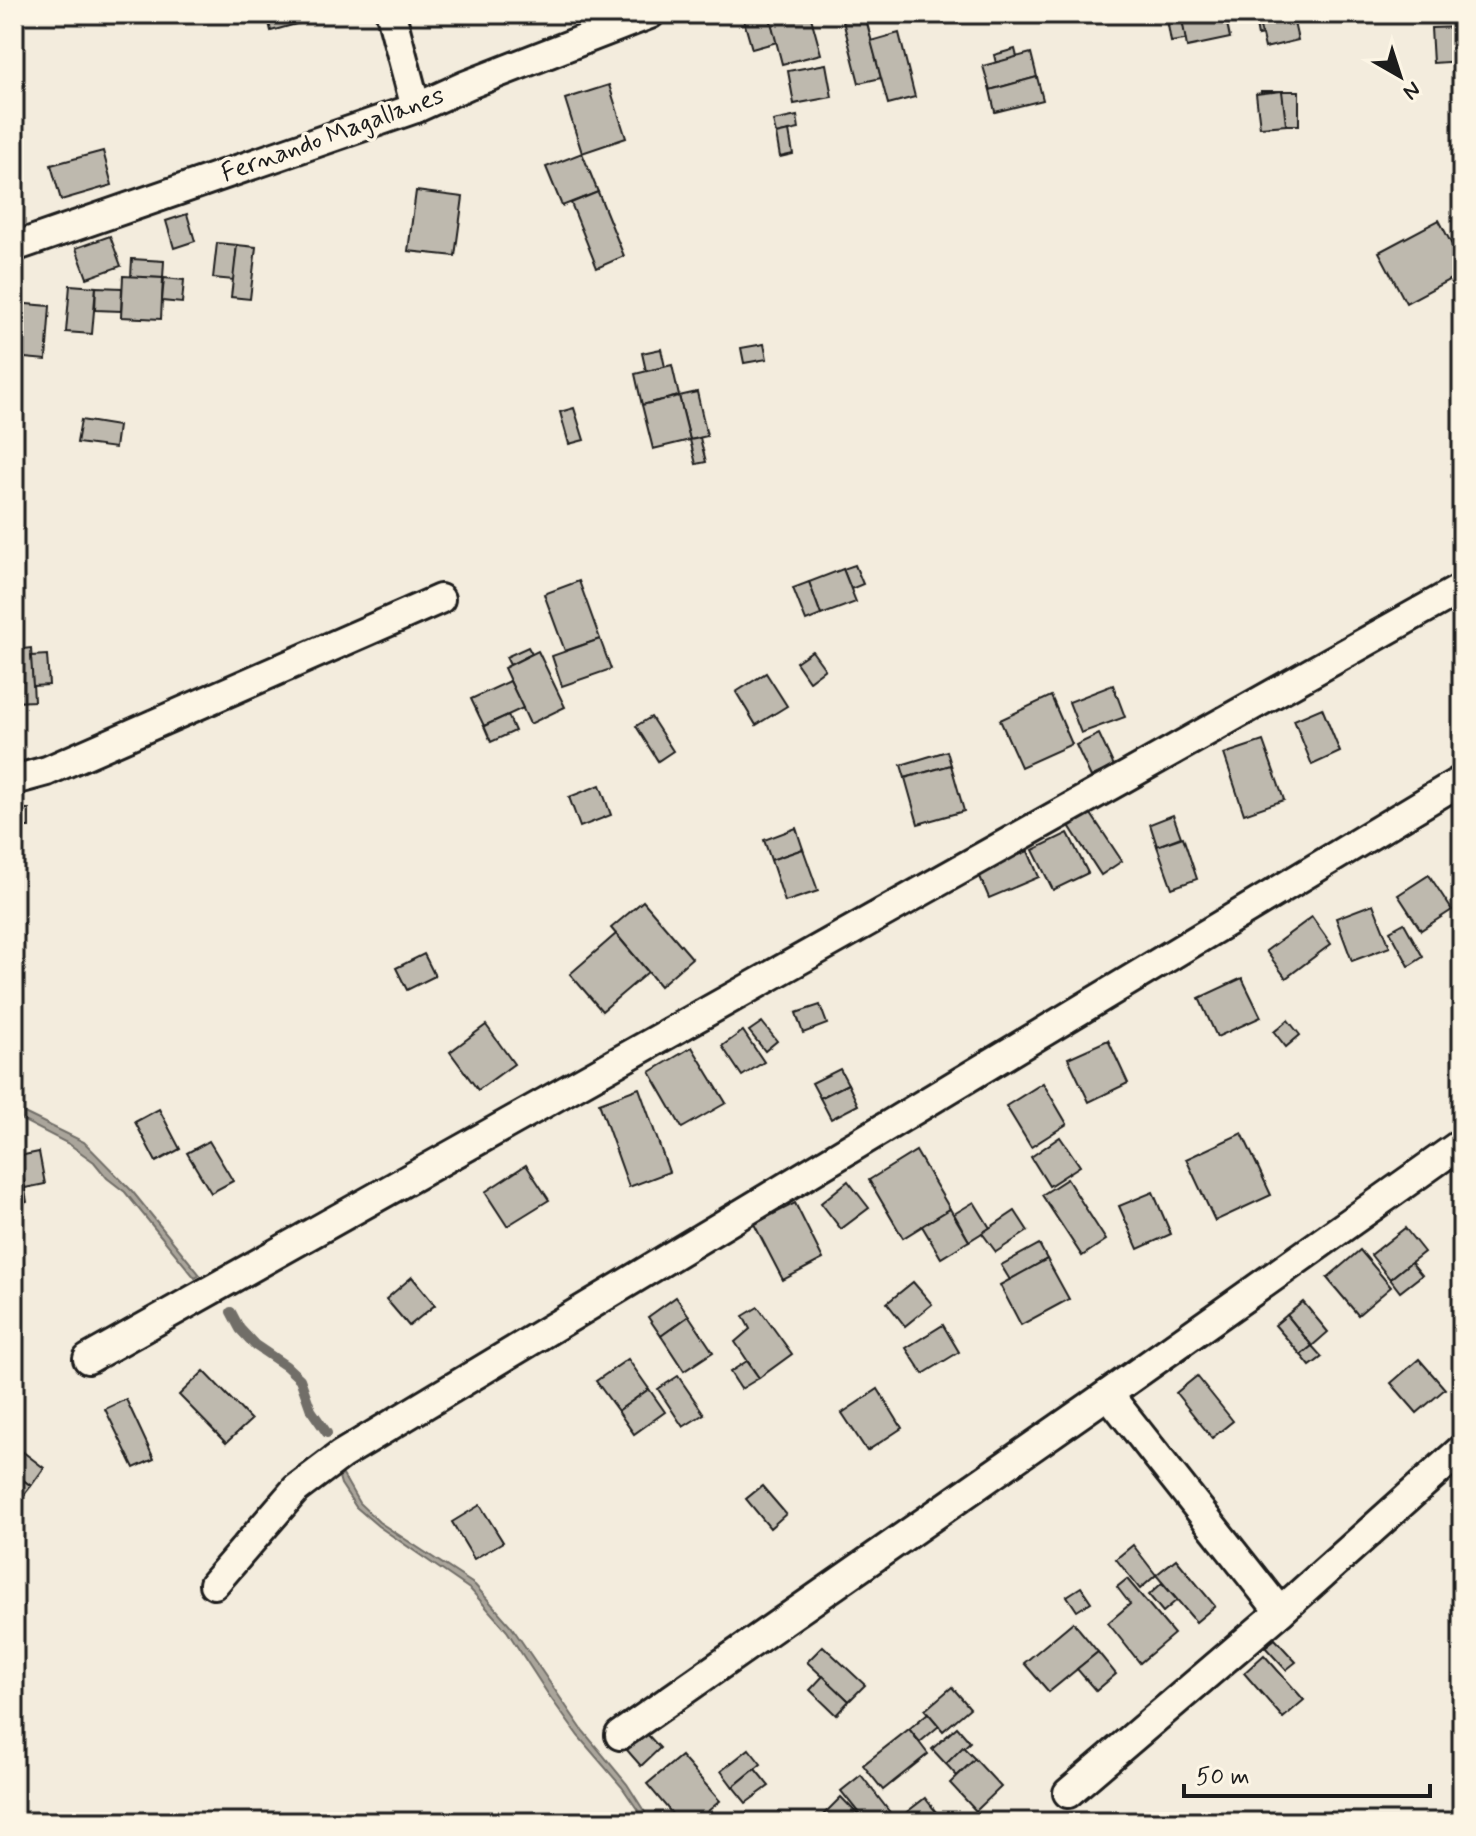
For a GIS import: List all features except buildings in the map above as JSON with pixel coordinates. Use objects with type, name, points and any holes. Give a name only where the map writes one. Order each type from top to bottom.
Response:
[{"type":"street","points":[[391,14],[416,108]]},
{"type":"street","name":"Fernando Magallanes","points":[[14,247],[416,108],[650,14]]},
{"type":"street","points":[[88,1359],[1462,588]]},
{"type":"street","points":[[14,780],[47,771],[440,599]]},
{"type":"street","points":[[214,1584],[296,1489],[341,1455],[1462,780]]},
{"type":"street","points":[[620,1735],[1462,1143]]},
{"type":"street","points":[[1108,1394],[1280,1612]]},
{"type":"street","points":[[1068,1793],[1280,1612],[1462,1449]]},
{"type":"shaded area","points":[[14,1108],[84,1142],[132,1191],[200,1275],[195,1278],[125,1192],[107,1178],[94,1162],[69,1144],[14,1116]]},
{"type":"shaded area","points":[[343,1475],[359,1503],[379,1522],[475,1585],[511,1626],[583,1731],[627,1784],[651,1822],[646,1822],[622,1787],[578,1736],[507,1631],[471,1590],[378,1526],[356,1507],[341,1484],[339,1477]]},
{"type":"waterway","points":[[231,1312],[240,1329],[255,1345],[300,1379],[311,1410],[327,1433]]}]
